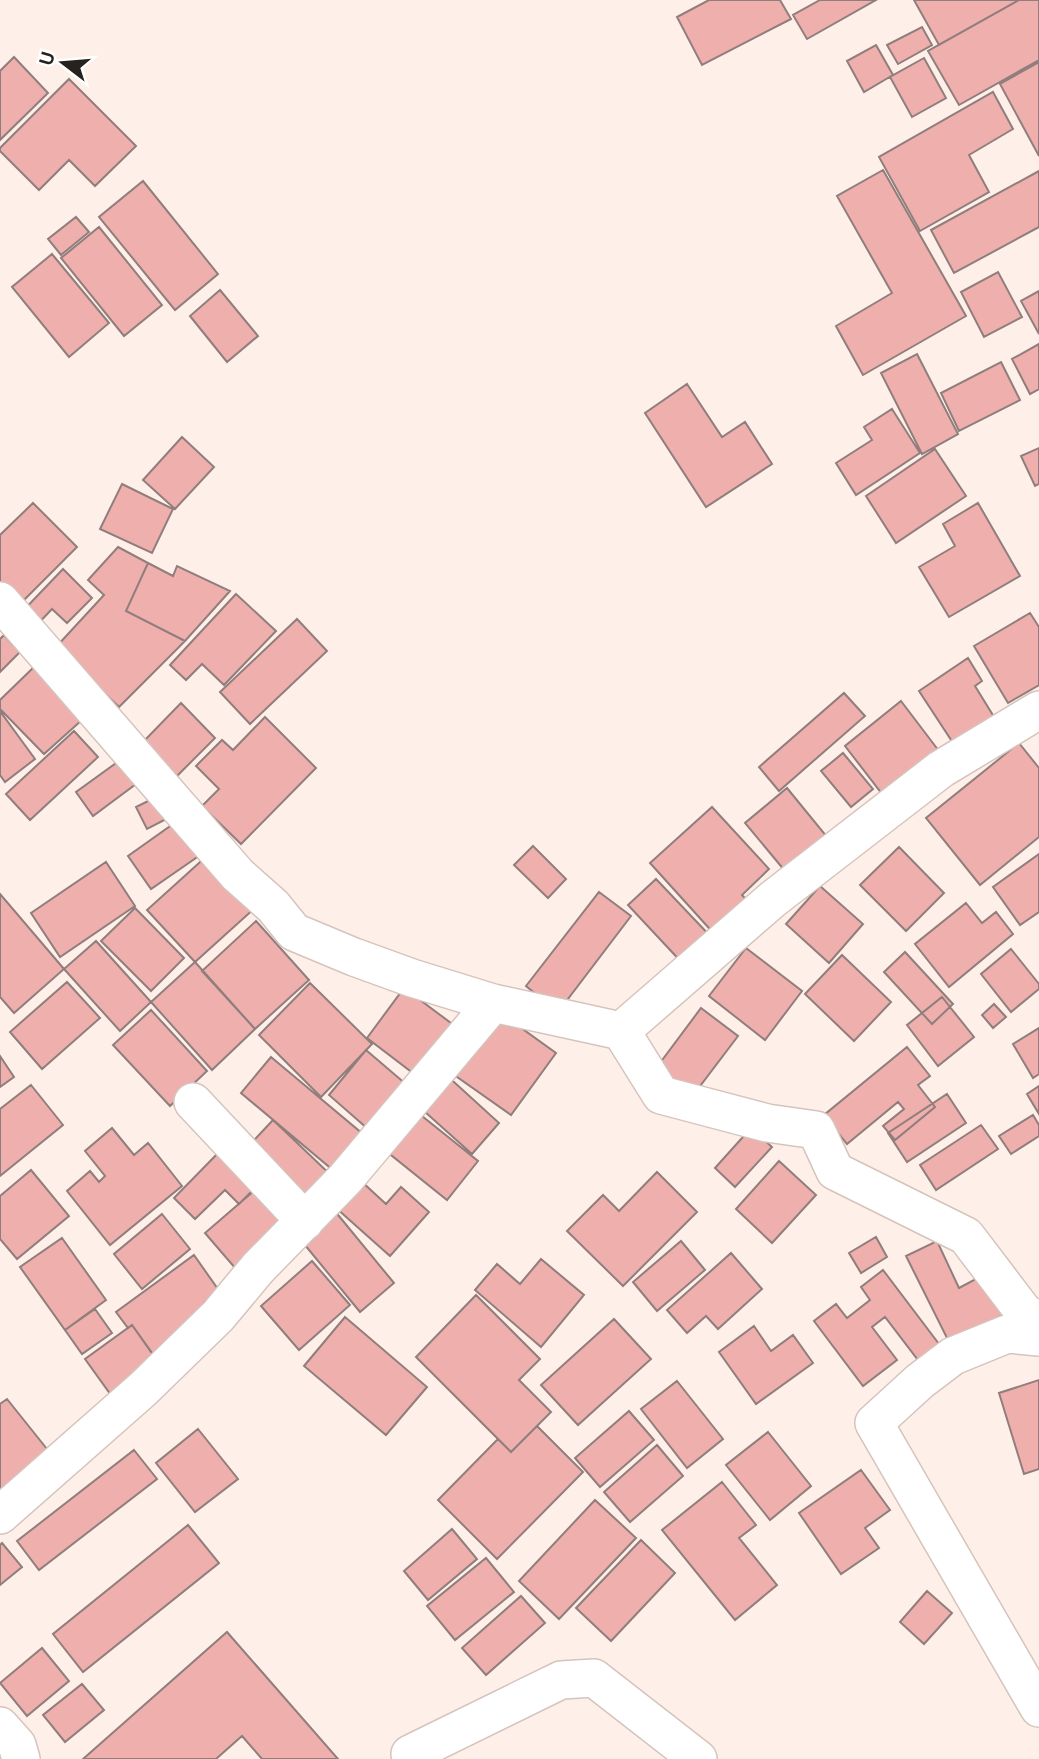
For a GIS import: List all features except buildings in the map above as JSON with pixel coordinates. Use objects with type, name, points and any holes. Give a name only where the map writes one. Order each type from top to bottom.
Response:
[{"type":"street","points":[[0,601],[238,875],[273,906],[294,932],[412,978],[494,1003],[621,1031],[661,1095],[767,1123],[816,1130],[835,1171],[965,1236],[1023,1311],[1039,1323]]},
{"type":"street","points":[[621,1031],[773,899],[941,768],[1039,710]]},
{"type":"street","points":[[0,1515],[143,1389],[218,1316],[258,1268],[345,1179],[494,1003]]},
{"type":"street","points":[[192,1102],[304,1220]]},
{"type":"street","points":[[1039,1337],[1007,1335],[953,1356],[920,1381],[874,1423],[1039,1708]]},
{"type":"street","points":[[410,1754],[561,1680],[594,1678],[698,1759]]},
{"type":"street","points":[[0,1726],[17,1745],[21,1759]]}]
